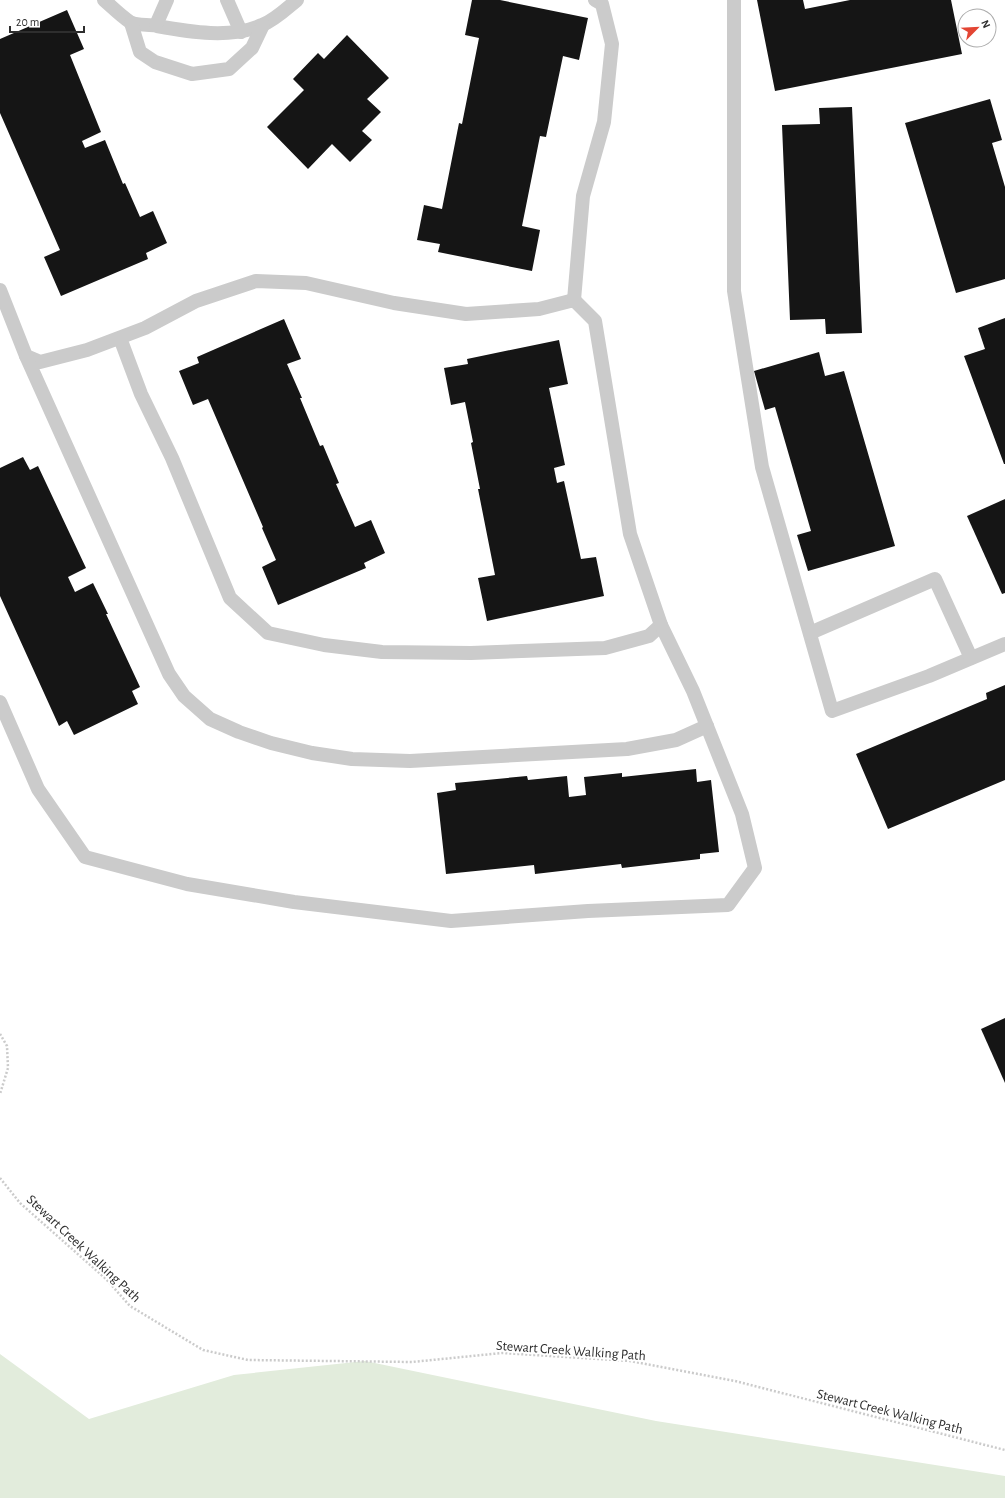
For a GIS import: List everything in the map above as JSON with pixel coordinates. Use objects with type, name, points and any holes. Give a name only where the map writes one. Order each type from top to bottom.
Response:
[{"type":"lane","points":[[104,0],[131,23],[140,52],[155,62],[192,74],[229,69],[252,48],[263,25]]},
{"type":"lane","points":[[156,25],[167,0]]},
{"type":"lane","points":[[227,0],[241,32]]},
{"type":"lane","points":[[131,23],[156,25],[194,32],[241,32],[263,25],[297,0]]},
{"type":"lane","points":[[0,702],[38,789],[85,857],[187,884],[294,902],[451,921],[588,911],[728,905],[755,868],[742,814],[693,691],[661,625],[630,534],[594,320],[574,300],[583,196],[604,122],[612,44],[602,4],[595,0]]},
{"type":"lane","points":[[734,0],[734,291],[762,467],[832,711],[929,676],[1005,644]]},
{"type":"lane","points":[[26,356],[40,362],[86,350],[145,328],[196,301],[256,281],[306,283],[394,303],[466,314],[539,310],[574,300]]},
{"type":"lane","points":[[0,290],[26,356],[169,674],[184,696],[210,719],[245,734],[312,754],[352,759],[410,761],[627,749],[676,740],[707,726]]},
{"type":"lane","points":[[120,338],[141,394],[172,458],[230,598],[268,633],[324,645],[382,652],[471,653],[604,648],[649,636],[661,625]]},
{"type":"lane","points":[[810,634],[936,579],[971,658]]},
{"type":"path","points":[[0,1034],[6,1046],[8,1068],[0,1094]]},
{"type":"path","name":"Stewart Creek Walking Path","points":[[0,1178],[20,1203],[106,1279],[130,1306],[203,1350],[248,1360],[412,1362],[502,1352],[630,1361],[735,1382],[1005,1450]]},
{"type":"green space","points":[[0,1354],[89,1419],[234,1375],[365,1361],[656,1421],[1005,1476],[1005,1498],[0,1498]]},
{"type":"building","points":[[472,0],[500,0],[588,18],[579,60],[563,56],[546,137],[540,136],[522,226],[540,230],[532,271],[438,252],[440,244],[417,240],[424,205],[442,209],[459,123],[462,124],[479,38],[465,35]]},
{"type":"building","points":[[757,0],[803,0],[805,9],[850,0],[951,0],[957,29],[957,48],[961,48],[962,54],[775,91]]},
{"type":"building","points":[[67,10],[84,49],[70,55],[101,132],[82,141],[85,148],[105,140],[123,184],[125,183],[140,217],[153,211],[167,243],[146,253],[148,259],[61,296],[44,257],[60,250],[0,113],[0,39]]},
{"type":"building","points":[[347,35],[389,78],[367,99],[381,112],[362,131],[372,140],[350,162],[332,144],[308,169],[267,127],[304,90],[293,79],[318,53],[324,59]]},
{"type":"building","points":[[990,99],[1002,140],[992,143],[1005,187],[1005,279],[956,293],[905,123]]},
{"type":"building","points":[[852,107],[862,333],[826,334],[825,319],[790,320],[782,125],[820,124],[819,108]]},
{"type":"building","points":[[1005,318],[1004,464],[964,356],[985,349],[978,328]]},
{"type":"building","points":[[284,319],[301,359],[287,364],[302,398],[300,398],[320,446],[323,445],[339,483],[336,484],[355,527],[371,520],[385,553],[364,563],[366,568],[278,605],[262,567],[276,560],[262,528],[263,527],[208,399],[193,405],[179,371],[199,363],[197,357]]},
{"type":"building","points":[[559,340],[568,384],[549,388],[565,465],[554,468],[557,483],[564,481],[581,559],[596,557],[604,596],[487,621],[478,578],[495,575],[478,489],[480,489],[471,443],[473,442],[465,402],[451,405],[444,368],[468,364],[467,359]]},
{"type":"building","points":[[819,352],[825,376],[844,371],[895,546],[808,571],[797,535],[811,531],[775,407],[765,410],[754,371]]},
{"type":"building","points":[[23,457],[30,470],[38,466],[86,568],[68,577],[75,592],[93,583],[140,687],[132,691],[138,704],[74,735],[67,721],[59,726],[0,596],[0,468]]},
{"type":"building","points":[[1005,499],[1005,593],[1002,594],[967,516]]},
{"type":"building","points":[[1005,685],[1005,780],[888,829],[856,754],[987,699],[986,693]]},
{"type":"building","points":[[696,769],[697,782],[711,780],[719,852],[700,854],[700,859],[622,868],[621,864],[535,874],[534,865],[446,874],[437,793],[456,790],[455,783],[527,776],[528,780],[567,776],[569,797],[586,795],[584,777],[622,773],[622,777]]},
{"type":"building","points":[[1005,1018],[1005,1083],[981,1029]]}]
